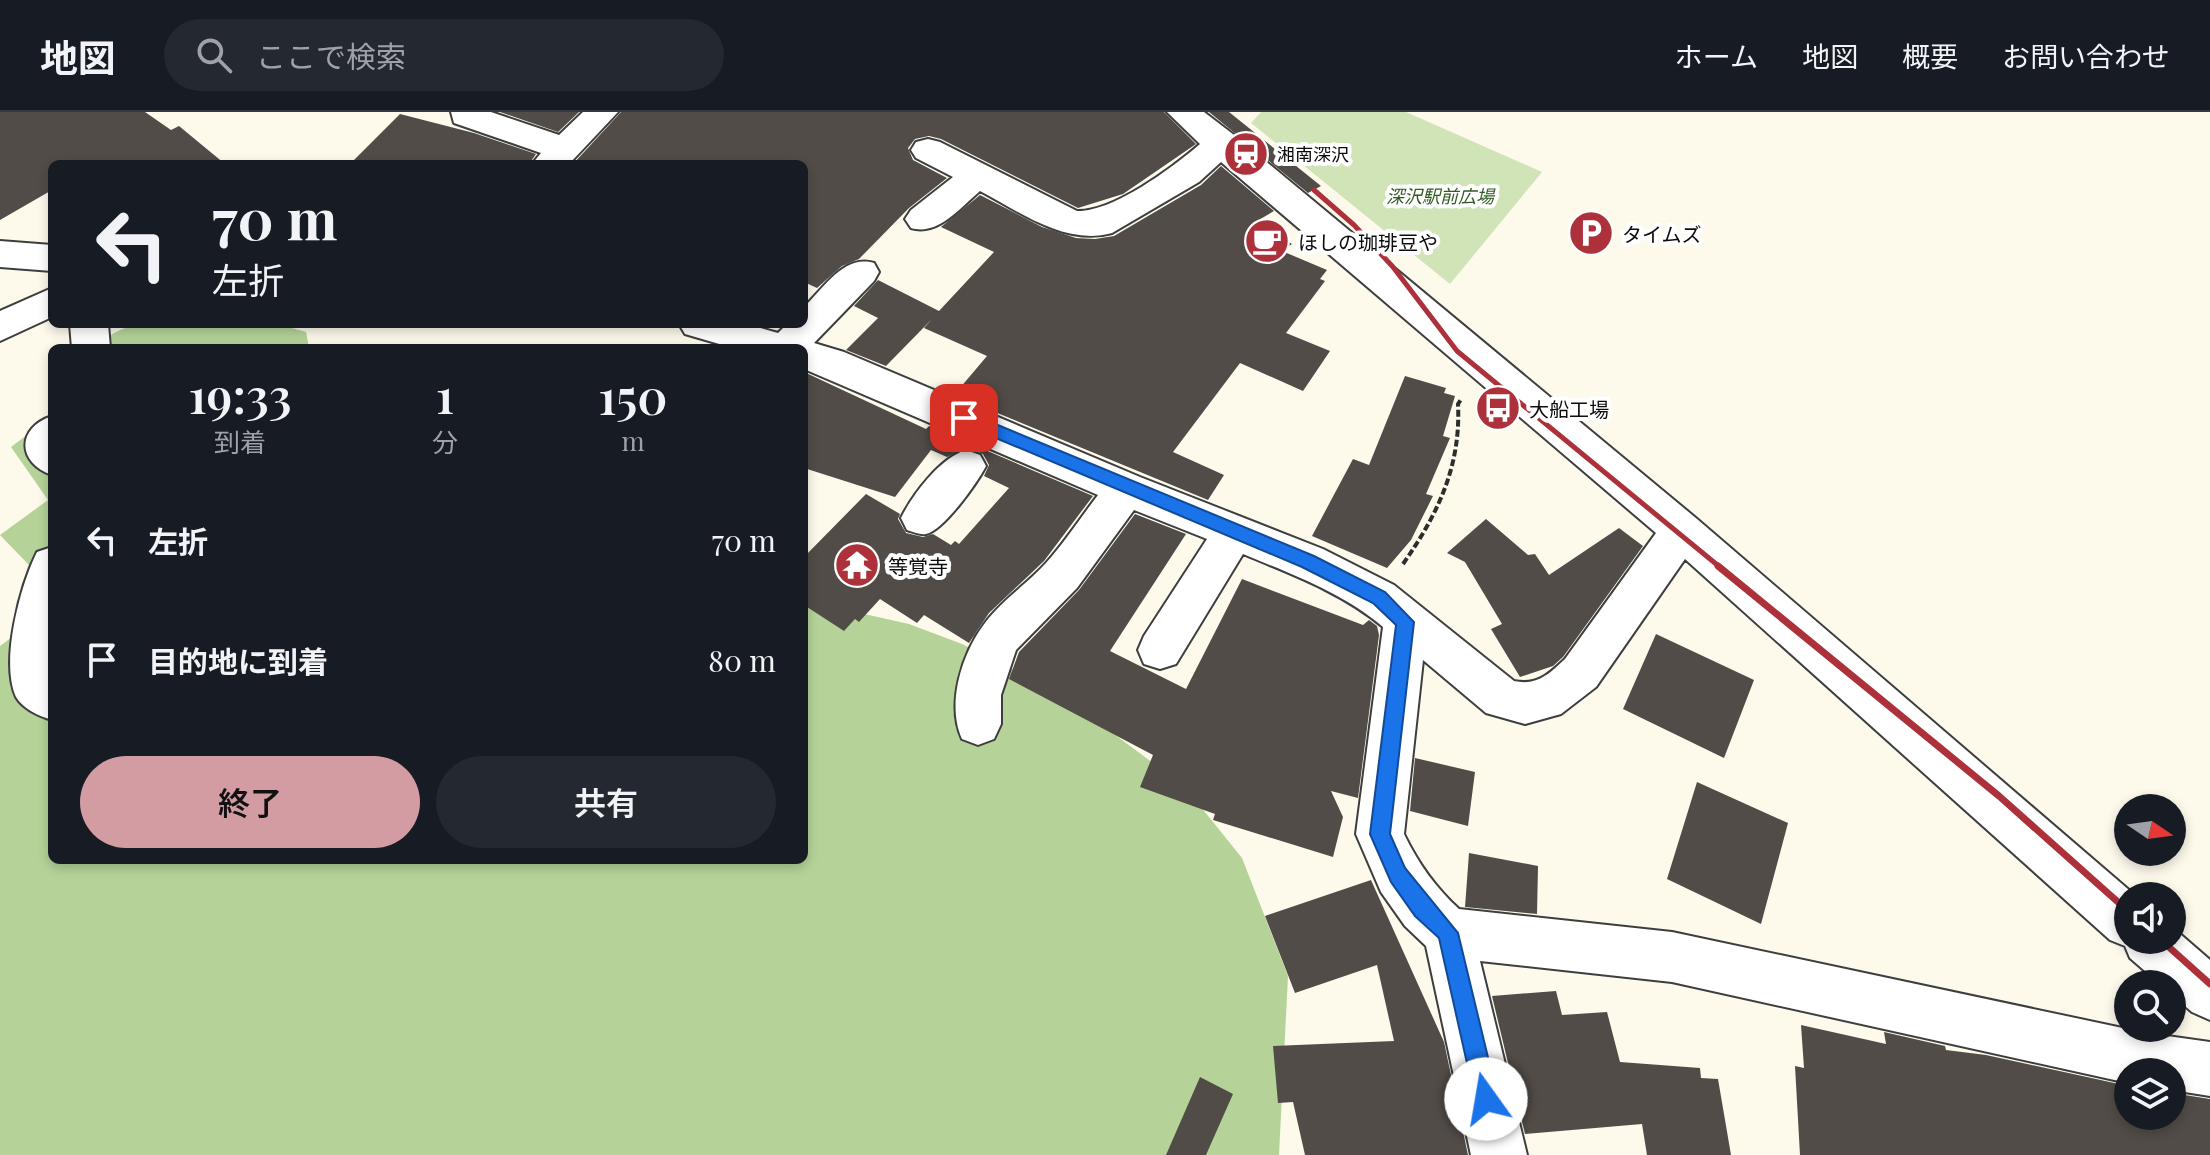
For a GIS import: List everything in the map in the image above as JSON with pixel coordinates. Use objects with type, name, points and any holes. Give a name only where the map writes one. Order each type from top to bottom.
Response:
[{"type":"street","points":[[466,115],[557,156],[602,112]]},
{"type":"street","points":[[1183,112],[1682,531],[2114,910]]},
{"type":"street","points":[[928,150],[1071,223],[1100,224],[1187,174],[1222,143]]},
{"type":"street","points":[[923,219],[977,175]]},
{"type":"street","points":[[0,254],[48,258]]},
{"type":"street","points":[[808,326],[861,272]]},
{"type":"street","points":[[0,327],[48,303]]},
{"type":"street","points":[[712,328],[767,344]]},
{"type":"street","points":[[791,344],[806,328]]},
{"type":"street","points":[[808,356],[830,362],[978,449],[1126,489],[1235,531],[1392,610],[1502,699],[1521,708],[1540,704],[1586,670],[1633,597],[1682,531]]},
{"type":"street","points":[[48,436],[48,455]]},
{"type":"street","points":[[922,518],[978,449]]},
{"type":"street","points":[[978,724],[978,695],[987,664],[1000,637],[1062,575],[1126,489]]},
{"type":"street","points":[[1160,650],[1235,531]]},
{"type":"street","points":[[48,573],[36,596],[30,632],[33,686],[48,697]]},
{"type":"street","points":[[1392,610],[1380,834],[1398,875],[1423,909],[1448,933],[1499,1155]]},
{"type":"street","points":[[1448,933],[1672,957],[2131,1057],[2210,1069]]},
{"type":"street","points":[[2164,954],[2210,994]]},
{"type":"path","points":[[1392,610],[1457,460],[1461,428],[1458,404],[1485,366]]},
{"type":"green space","name":"深沢駅前広場","points":[[1261,112],[1406,112],[1542,172],[1450,284],[1251,123]]},
{"type":"green space","points":[[292,328],[306,332],[308,344],[102,344],[121,330]]},
{"type":"green space","points":[[48,419],[48,500],[11,447]]},
{"type":"green space","points":[[48,500],[48,585],[0,535]]},
{"type":"green space","points":[[808,589],[860,613],[909,624],[962,644],[1052,688],[1184,786],[1242,858],[1288,976],[1279,1155],[0,1155],[0,646],[48,610],[48,864],[808,864]]},
{"type":"building","points":[[0,112],[145,112],[171,130],[179,126],[220,160],[48,160],[48,192],[0,220]]},
{"type":"building","points":[[500,112],[579,112],[558,132]]},
{"type":"building","points":[[621,112],[1164,112],[1196,144],[1123,194],[1078,208],[941,139],[929,136],[915,139],[908,148],[913,160],[947,178],[909,208],[859,259],[842,266],[817,288],[808,284],[808,160],[577,160]]},
{"type":"building","points":[[1209,112],[1229,112],[1321,186],[1308,193]]},
{"type":"building","points":[[400,114],[474,133],[536,154],[532,160],[354,160]]},
{"type":"building","points":[[1221,166],[1274,211],[1257,221],[1292,244],[1282,251],[1327,270],[1320,279],[1325,281],[1286,333],[1330,351],[1303,391],[1240,363],[1173,452],[1224,475],[1208,500],[954,395],[987,356],[924,328],[932,319],[886,366],[846,350],[878,318],[854,306],[878,280],[939,311],[994,252],[941,227],[980,195],[1042,227],[1076,238],[1095,239],[1114,236],[1201,185]]},
{"type":"building","points":[[808,374],[926,429],[929,426],[1093,496],[1044,561],[989,613],[969,643],[924,615],[917,623],[880,599],[859,622],[855,619],[844,631],[808,608],[808,553],[866,494],[900,514],[898,519],[906,533],[923,537],[933,534],[951,545],[955,541],[959,544],[1009,488],[984,476],[989,465],[983,454],[967,447],[947,457],[931,450],[895,497],[808,469]]},
{"type":"building","points":[[1405,376],[1446,388],[1444,393],[1455,396],[1443,436],[1450,438],[1426,494],[1433,496],[1411,540],[1387,568],[1312,536],[1353,459],[1369,465]]},
{"type":"building","points":[[1135,514],[1186,534],[1110,651],[1186,689],[1242,579],[1363,625],[1369,620],[1377,626],[1379,635],[1358,798],[1331,791],[1343,817],[1333,857],[1213,820],[1215,814],[1140,787],[1153,755],[1009,679],[1019,652],[1079,590]]},
{"type":"building","points":[[1486,519],[1528,555],[1535,554],[1549,575],[1619,528],[1643,546],[1563,657],[1553,666],[1520,677],[1491,629],[1502,624],[1465,562],[1447,553]]},
{"type":"building","points":[[1656,634],[1754,680],[1724,758],[1623,709]]},
{"type":"building","points":[[1415,758],[1475,772],[1468,826],[1410,811]]},
{"type":"building","points":[[1697,782],[1788,823],[1761,924],[1667,879]]},
{"type":"building","points":[[1469,853],[1538,866],[1537,914],[1465,907]]},
{"type":"building","points":[[1371,880],[1444,1042],[1468,1155],[1305,1155],[1293,1102],[1278,1103],[1273,1046],[1394,1041],[1377,965],[1295,993],[1265,916]]},
{"type":"building","points":[[1556,991],[1562,1015],[1607,1012],[1620,1062],[1700,1068],[1701,1078],[1718,1079],[1731,1155],[1647,1155],[1642,1124],[1525,1134],[1492,996]]},
{"type":"building","points":[[1801,1025],[1886,1044],[1884,1032],[1945,1046],[1946,1050],[1986,1055],[2114,1083],[2114,1130],[2186,1130],[2186,1095],[2210,1099],[2210,1155],[1800,1155],[1795,1066],[1804,1068]]},
{"type":"building","points":[[1200,1077],[1233,1094],[1206,1155],[1166,1155]]},
{"type":"railway","points":[[1314,190],[1354,225],[1393,267],[1457,351],[1721,568]]},
{"type":"railway","points":[[1718,566],[1999,796],[2114,899]]},
{"type":"railway","points":[[2177,954],[2210,984]]},
{"type":"place","name":"湘南深沢","points":[[1246,154]]},
{"type":"place","name":"タイムズ","points":[[1591,233]]},
{"type":"place","name":"ほしの珈琲豆や","points":[[1267,241]]},
{"type":"place","name":"大船工場","points":[[1498,408]]},
{"type":"place","name":"等覚寺","points":[[857,565]]},
{"type":"route","points":[[964,418],[1126,489],[1308,562],[1379,598],[1405,622],[1380,834],[1398,875],[1423,909],[1448,933],[1486,1099]]}]
